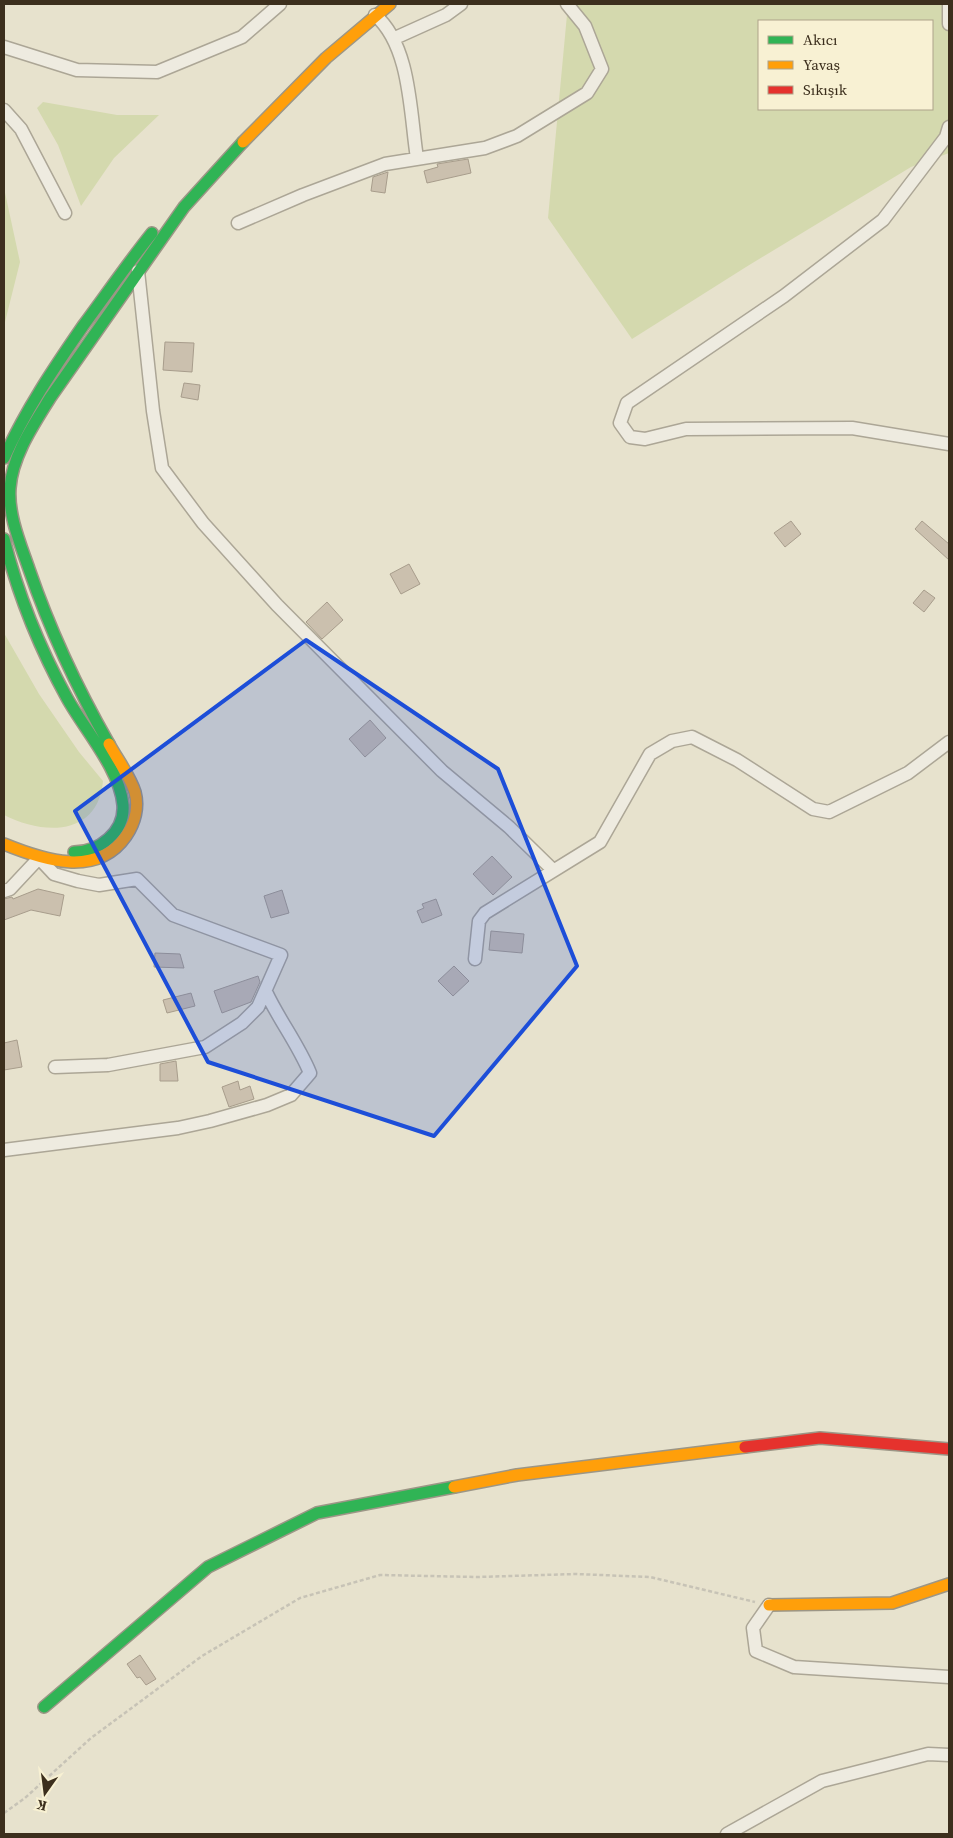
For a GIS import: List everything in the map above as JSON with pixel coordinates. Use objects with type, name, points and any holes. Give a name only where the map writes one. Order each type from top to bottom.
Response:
[{"type":"main road","points":[[4,844],[39,858],[75,863],[97,860],[109,855],[128,834],[134,819],[137,802],[134,788],[87,705],[48,624],[15,530],[10,488],[14,468],[32,425],[184,207],[239,145],[326,58],[371,9],[390,4]]},
{"type":"main road","points":[[268,100],[337,33]]},
{"type":"main road","points":[[4,458],[20,421],[44,383],[120,274],[217,153]]},
{"type":"main road","points":[[4,539],[20,597],[78,717],[116,783],[123,803],[124,814],[118,827],[107,840],[95,848],[81,853],[48,849],[4,831]]},
{"type":"main road","points":[[44,1707],[208,1567],[318,1513],[517,1475],[820,1438],[949,1449]]},
{"type":"main road","points":[[769,1606],[892,1603],[949,1584]]},
{"type":"street","points":[[4,47],[77,70],[157,72],[242,37],[280,4]]},
{"type":"street","points":[[395,38],[446,15],[461,4]]},
{"type":"street","points":[[238,223],[303,195],[385,164],[485,148],[509,139],[587,93],[602,69],[585,26],[567,4]]},
{"type":"street","points":[[949,4],[949,24]]},
{"type":"street","points":[[371,9],[386,24],[395,38],[410,100],[417,158]]},
{"type":"street","points":[[4,110],[21,129],[65,213]]},
{"type":"street","points":[[949,127],[946,137],[883,220],[784,296],[627,402],[620,423],[630,438],[645,439],[686,429],[852,428],[949,444]]},
{"type":"street","points":[[138,271],[153,411],[162,468],[203,523],[277,605],[442,771],[509,827],[553,870]]},
{"type":"street","points":[[475,959],[479,922],[485,913],[600,842],[650,754],[672,741],[692,737],[737,760],[813,809],[829,812],[908,773],[949,742]]},
{"type":"street","points":[[4,891],[10,889],[39,858],[54,874],[78,882],[99,885],[137,879],[173,915],[281,956],[258,1007],[242,1023],[205,1047],[108,1065],[55,1067]]},
{"type":"street","points":[[4,1150],[178,1128],[267,1105],[291,1095],[310,1073],[300,1051],[278,1018],[266,992]]},
{"type":"street","points":[[769,1606],[753,1628],[756,1650],[794,1666],[949,1677]]},
{"type":"street","points":[[727,1834],[822,1781],[928,1754],[949,1755]]},
{"type":"path","points":[[4,1813],[25,1798],[91,1738],[202,1656],[300,1598],[380,1575],[650,1576],[769,1606]]},
{"type":"highlighted area","points":[[306,640],[498,769],[577,966],[434,1136],[208,1062],[75,811]]},
{"type":"green space","points":[[568,4],[949,4],[949,153],[911,167],[632,339],[548,218]]},
{"type":"green space","points":[[43,102],[117,115],[159,115],[114,158],[81,206],[58,145],[37,108]]},
{"type":"green space","points":[[4,188],[20,262],[4,326]]},
{"type":"green space","points":[[4,633],[39,694],[79,752],[103,781],[99,799],[91,813],[80,822],[51,828],[19,822],[4,815]]},
{"type":"building","points":[[468,159],[471,173],[427,183],[424,171],[438,167],[437,164]]},
{"type":"building","points":[[388,172],[385,193],[371,191],[373,177]]},
{"type":"building","points":[[165,342],[194,343],[192,372],[163,370]]},
{"type":"building","points":[[184,383],[200,385],[198,400],[181,397]]},
{"type":"building","points":[[791,521],[801,534],[785,547],[774,533]]},
{"type":"building","points":[[922,521],[949,544],[949,560],[915,529]]},
{"type":"building","points":[[409,564],[420,584],[401,594],[390,574]]},
{"type":"building","points":[[924,590],[935,598],[924,612],[913,603]]},
{"type":"building","points":[[327,602],[343,620],[322,639],[306,622]]},
{"type":"building","points":[[370,720],[386,738],[365,757],[349,739]]},
{"type":"building","points":[[492,856],[512,877],[493,895],[473,874]]},
{"type":"building","points":[[38,889],[64,895],[60,916],[31,910],[4,920],[4,899],[12,897],[13,899]]},
{"type":"building","points":[[282,890],[289,913],[271,918],[264,896]]},
{"type":"building","points":[[436,899],[442,915],[422,923],[417,911],[424,908],[422,904]]},
{"type":"building","points":[[491,931],[524,934],[522,953],[489,950]]},
{"type":"building","points":[[155,953],[180,954],[184,968],[154,967]]},
{"type":"building","points":[[454,966],[469,981],[453,996],[438,981]]},
{"type":"building","points":[[258,976],[260,982],[251,1002],[222,1013],[214,991]]},
{"type":"building","points":[[191,993],[195,1006],[167,1013],[163,1000]]},
{"type":"building","points":[[17,1040],[22,1067],[4,1070],[4,1043]]},
{"type":"building","points":[[176,1061],[178,1081],[160,1081],[160,1064]]},
{"type":"building","points":[[238,1081],[240,1090],[250,1086],[254,1099],[229,1107],[222,1087]]},
{"type":"building","points":[[140,1655],[156,1679],[146,1685],[140,1677],[137,1678],[127,1664]]},
{"type":"traffic: fast","points":[[109,744],[65,658],[37,592],[13,519],[10,498],[12,476],[19,452],[50,398],[184,207],[243,142]]},
{"type":"traffic: fast","points":[[4,458],[31,407],[61,358],[152,233]]},
{"type":"traffic: fast","points":[[4,539],[30,620],[47,660],[74,710],[108,763],[120,791],[123,805],[122,815],[120,824],[115,832],[101,844],[83,851],[74,852]]},
{"type":"traffic: fast","points":[[44,1707],[208,1567],[317,1513],[454,1487]]},
{"type":"traffic: slow","points":[[243,142],[326,58],[390,4]]},
{"type":"traffic: slow","points":[[4,844],[52,860],[69,862],[85,861],[100,857],[114,849],[132,826],[137,803],[130,780],[109,744]]},
{"type":"traffic: slow","points":[[454,1487],[517,1475],[745,1447]]},
{"type":"traffic: slow","points":[[769,1605],[892,1603],[949,1584]]},
{"type":"traffic: jam","points":[[745,1447],[820,1438],[949,1449]]}]
